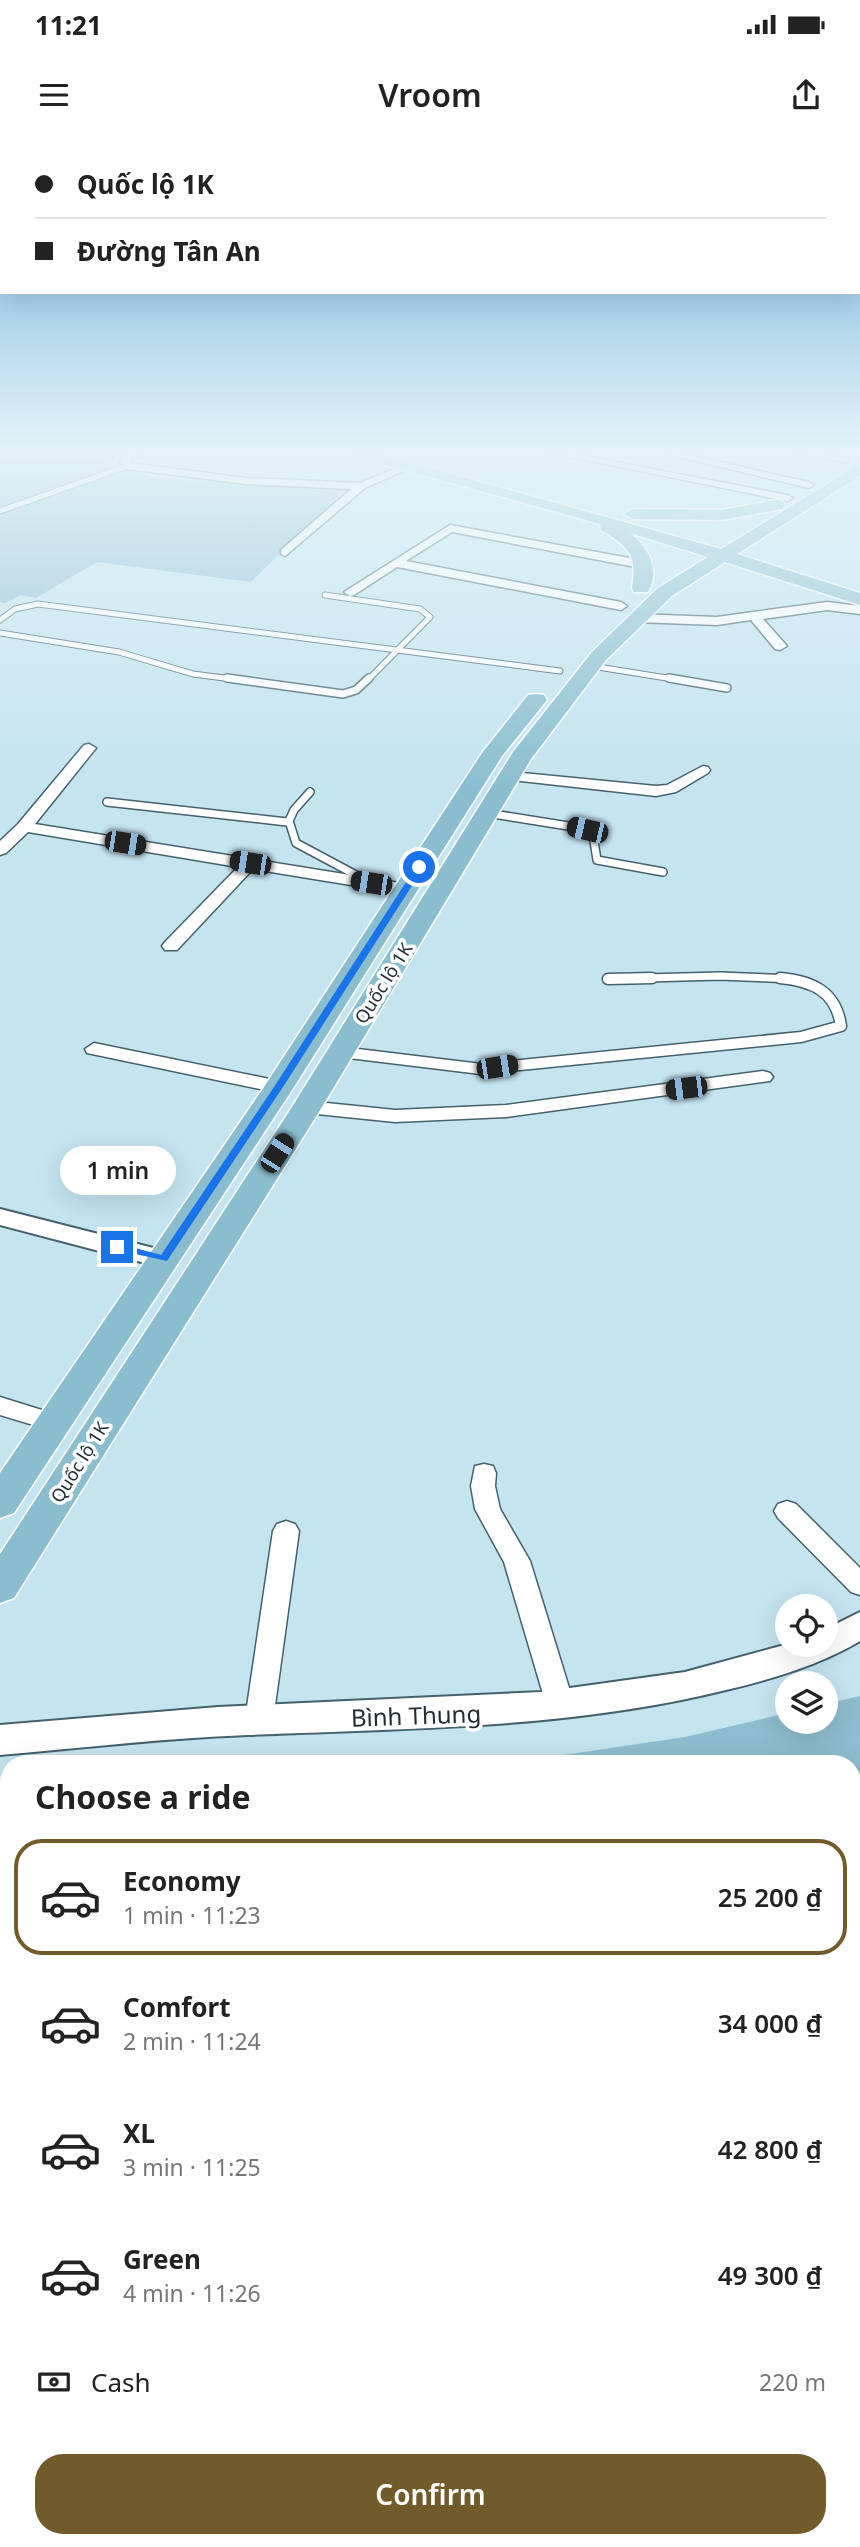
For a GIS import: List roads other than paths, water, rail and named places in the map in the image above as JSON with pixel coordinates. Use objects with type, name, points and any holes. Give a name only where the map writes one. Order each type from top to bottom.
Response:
[{"type":"main road","points":[[635,563],[636,595]]},
{"type":"main road","name":"Quốc lộ 1K","points":[[0,1503],[279,1087],[493,753],[560,671],[636,595],[691,563]]},
{"type":"main road","name":"Quốc lộ 1K","points":[[636,595],[665,592],[702,563]]},
{"type":"main road","points":[[769,563],[860,587]]},
{"type":"main road","points":[[792,563],[804,574],[860,599]]},
{"type":"main road","points":[[685,579],[804,574]]},
{"type":"main road","name":"Quốc lộ 1K","points":[[0,1587],[307,1107],[522,757],[592,666],[636,595]]},
{"type":"main road","points":[[164,1259],[203,1269]]},
{"type":"street","points":[[350,592],[395,563]]},
{"type":"street","points":[[398,563],[636,595]]},
{"type":"street","points":[[548,563],[707,622],[827,606],[860,610]]},
{"type":"street","points":[[753,615],[780,646]]},
{"type":"street","points":[[0,850],[24,827],[89,748]]},
{"type":"street","points":[[512,776],[656,791],[671,789],[703,769]]},
{"type":"street","points":[[24,827],[406,889]]},
{"type":"street","points":[[171,946],[250,863]]},
{"type":"street","points":[[94,1049],[279,1087]]},
{"type":"street","points":[[307,1107],[395,1116],[506,1111],[763,1077]]},
{"type":"street","points":[[0,1217],[164,1259]]},
{"type":"street","points":[[0,1406],[54,1422]]},
{"type":"street","points":[[484,1473],[485,1510],[517,1561],[561,1704]]},
{"type":"street","points":[[787,1511],[860,1585]]},
{"type":"street","points":[[260,1720],[286,1531]]},
{"type":"street","name":"Bình Thung","points":[[838,1638],[860,1625]]},
{"type":"street","name":"Bình Thung","points":[[0,1740],[260,1720],[495,1713],[703,1683],[772,1666],[795,1657]]},
{"type":"lane","points":[[0,633],[119,652],[193,674],[343,694],[356,690],[365,683],[430,617],[420,608],[325,595]]},
{"type":"lane","points":[[0,620],[15,609],[38,604],[560,671]]},
{"type":"lane","points":[[592,666],[727,688]]},
{"type":"lane","points":[[310,792],[293,810],[288,822],[289,833],[296,843],[371,883]]},
{"type":"lane","points":[[107,802],[288,822]]},
{"type":"lane","points":[[487,813],[587,830],[593,835],[597,860],[663,872]]},
{"type":"lane","points":[[340,1052],[481,1069],[801,1037],[841,1026],[839,1012],[821,987],[778,976],[608,979]]}]
